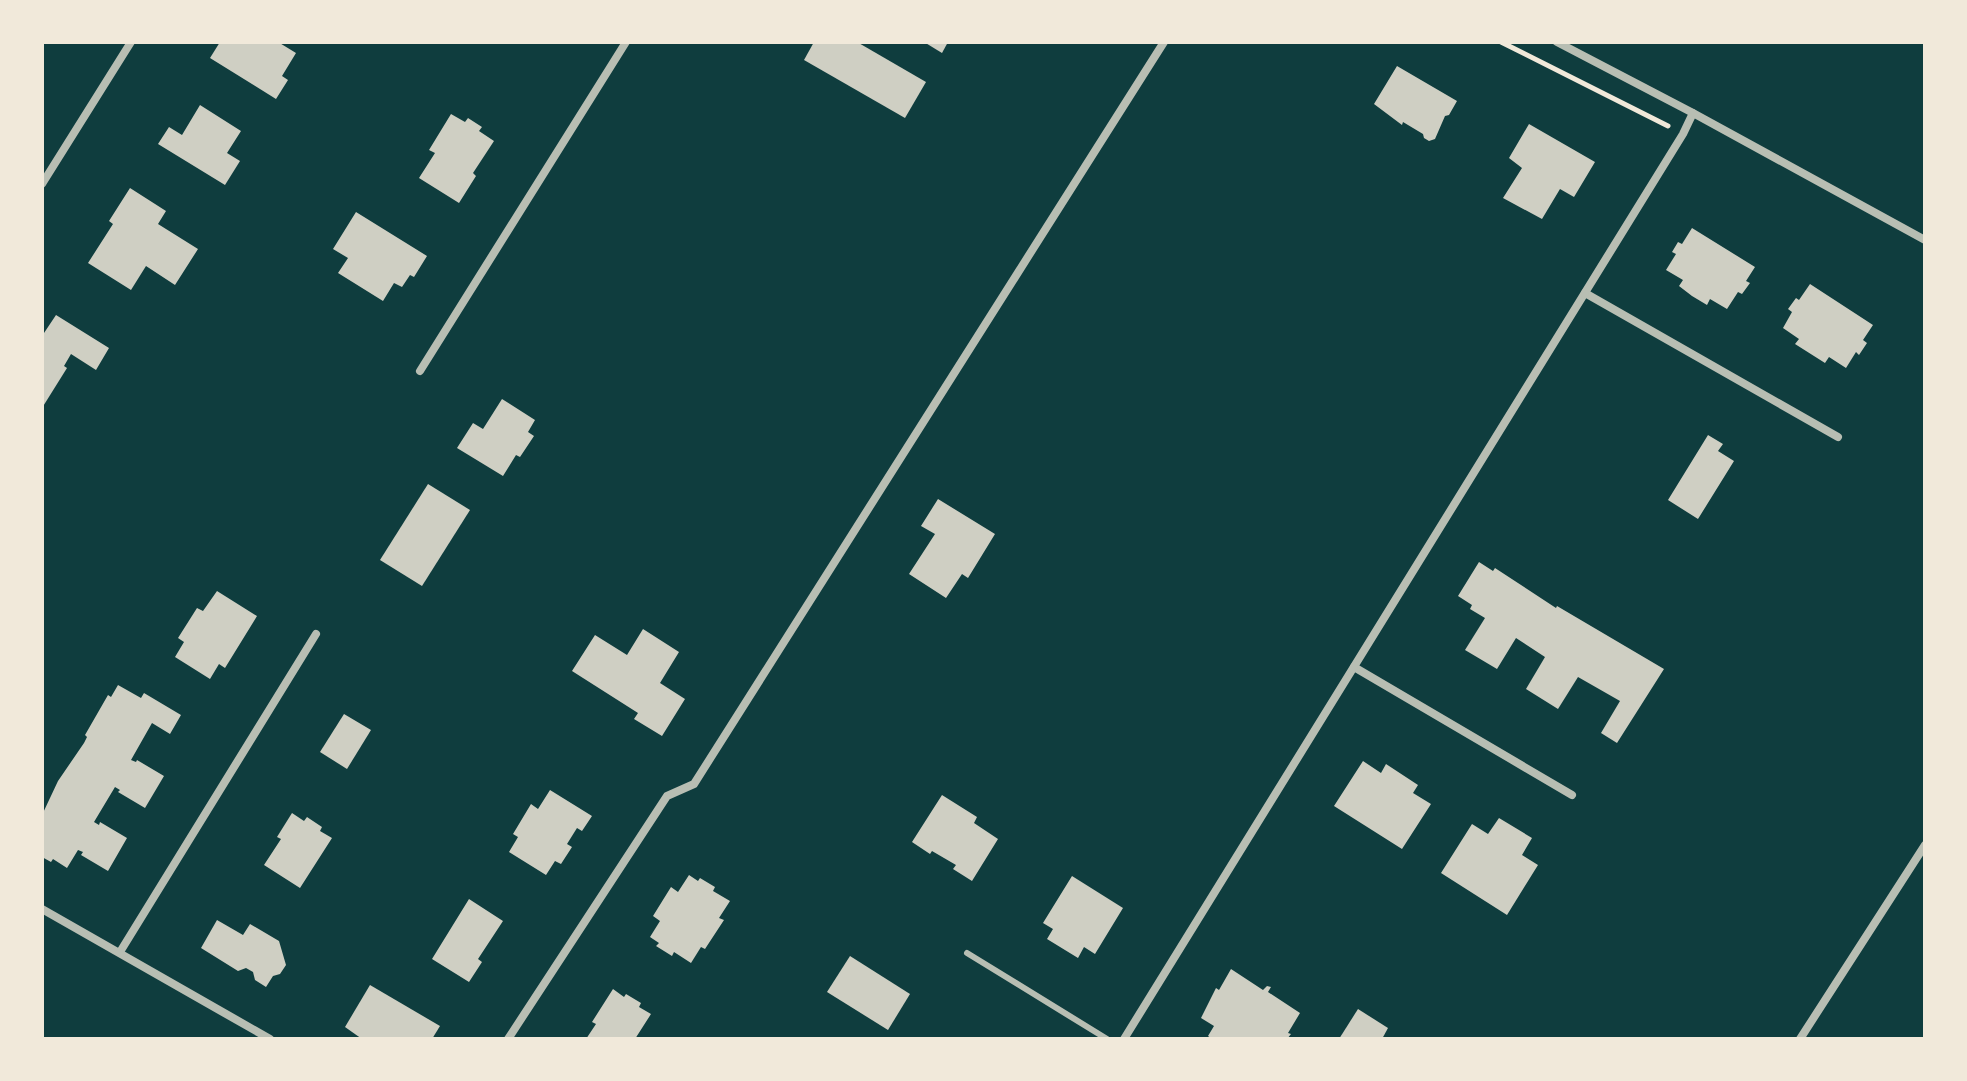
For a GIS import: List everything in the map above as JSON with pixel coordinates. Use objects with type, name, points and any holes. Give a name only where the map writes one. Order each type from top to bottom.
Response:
[{"type":"street","points":[[42,184],[131,42]]},
{"type":"street","points":[[420,371],[626,42]]},
{"type":"street","points":[[508,1039],[667,796],[694,784],[1164,42]]},
{"type":"street","points":[[1557,42],[1925,240]]},
{"type":"street","points":[[1124,1039],[1683,134],[1693,113]]},
{"type":"street","points":[[1585,293],[1838,437]]},
{"type":"street","points":[[120,952],[316,634]]},
{"type":"street","points":[[1354,667],[1572,795]]},
{"type":"street","points":[[1800,1039],[1925,845]]},
{"type":"street","points":[[42,909],[270,1039]]},
{"type":"lane","points":[[967,953],[1107,1039]]},
{"type":"path","points":[[1501,42],[1683,134]]},
{"type":"building","points":[[220,42],[278,42],[296,53],[282,76],[288,80],[276,99],[210,58]]},
{"type":"building","points":[[814,42],[857,42],[926,82],[905,118],[804,60]]},
{"type":"building","points":[[924,42],[948,42],[942,53]]},
{"type":"building","points":[[1397,66],[1457,101],[1449,115],[1445,116],[1435,139],[1429,141],[1423,134],[1403,122],[1402,125],[1374,104]]},
{"type":"building","points":[[200,105],[241,131],[227,153],[240,161],[225,185],[158,144],[169,127],[182,135]]},
{"type":"building","points":[[451,114],[465,122],[468,118],[482,127],[479,131],[494,141],[473,173],[476,176],[459,203],[419,178],[435,153],[429,150]]},
{"type":"building","points":[[1529,124],[1595,162],[1574,197],[1560,189],[1542,219],[1503,198],[1522,168],[1509,158]]},
{"type":"building","points":[[130,188],[166,211],[158,224],[198,249],[175,285],[146,266],[131,290],[88,263],[113,224],[109,221]]},
{"type":"building","points":[[356,212],[427,256],[414,277],[410,275],[402,287],[394,283],[383,301],[338,273],[348,258],[333,249]]},
{"type":"building","points":[[1692,228],[1755,267],[1746,281],[1750,283],[1742,294],[1738,292],[1727,309],[1710,299],[1707,305],[1692,296],[1679,286],[1683,280],[1666,270],[1676,254],[1672,252],[1678,242],[1682,244]]},
{"type":"building","points":[[1810,284],[1873,325],[1863,340],[1867,343],[1859,355],[1856,352],[1846,368],[1829,357],[1825,363],[1795,344],[1799,339],[1783,328],[1792,312],[1788,309]]},
{"type":"building","points":[[56,315],[109,348],[96,370],[71,354],[64,366],[67,368],[42,408],[42,336]]},
{"type":"building","points":[[502,399],[535,420],[528,432],[534,436],[520,457],[516,455],[503,476],[457,448],[473,423],[483,429]]},
{"type":"building","points":[[1708,435],[1723,444],[1718,451],[1734,461],[1698,519],[1668,500]]},
{"type":"building","points":[[428,484],[470,510],[422,586],[380,560]]},
{"type":"building","points":[[938,499],[995,534],[968,578],[962,574],[946,598],[909,574],[935,534],[921,526]]},
{"type":"building","points":[[1479,562],[1493,571],[1495,568],[1556,608],[1664,669],[1617,743],[1601,733],[1620,701],[1578,677],[1558,709],[1526,689],[1545,657],[1516,638],[1497,669],[1465,650],[1485,618],[1470,609],[1472,605],[1458,596]]},
{"type":"building","points":[[217,591],[257,616],[225,668],[219,664],[210,679],[175,657],[184,642],[178,638],[197,608],[203,611]]},
{"type":"building","points":[[643,629],[679,652],[660,683],[685,699],[662,736],[634,719],[638,713],[572,671],[595,635],[627,655]]},
{"type":"building","points":[[118,685],[141,698],[144,693],[181,715],[170,734],[152,723],[131,760],[137,760],[164,776],[145,808],[115,787],[94,822],[99,825],[100,822],[127,838],[108,871],[78,850],[67,868],[53,859],[51,862],[42,857],[42,815],[108,695],[111,697]]},
{"type":"building","points":[[344,714],[371,730],[347,769],[320,752]]},
{"type":"building","points":[[1363,761],[1381,773],[1386,764],[1418,785],[1413,793],[1431,804],[1402,849],[1334,806]]},
{"type":"building","points":[[550,790],[592,816],[582,831],[577,828],[567,844],[572,847],[561,864],[555,861],[546,875],[509,852],[518,837],[513,834],[531,804],[538,809]]},
{"type":"building","points":[[942,795],[977,817],[974,823],[998,839],[972,881],[953,869],[956,865],[912,842]]},
{"type":"building","points":[[292,813],[304,821],[307,817],[332,838],[300,888],[264,865],[281,839],[277,837]]},
{"type":"building","points":[[1499,818],[1532,838],[1522,855],[1538,865],[1507,915],[1441,873],[1472,824],[1488,834]]},
{"type":"building","points":[[689,875],[715,887],[713,891],[730,901],[719,918],[724,920],[705,949],[701,947],[691,963],[674,952],[672,956],[656,946],[659,943],[650,937],[660,921],[653,916],[671,887],[678,892]]},
{"type":"building","points":[[1072,876],[1123,908],[1095,954],[1084,947],[1078,958],[1047,939],[1053,929],[1043,923]]},
{"type":"building","points":[[469,899],[503,921],[478,959],[482,962],[469,982],[432,959]]},
{"type":"building","points":[[217,920],[243,935],[250,924],[279,941],[286,965],[266,987],[255,980],[253,972],[246,968],[238,971],[201,948]]},
{"type":"building","points":[[850,956],[910,994],[888,1030],[827,992]]},
{"type":"building","points":[[1231,969],[1263,990],[1271,987],[1268,992],[1300,1013],[1287,1039],[1212,1039],[1208,1036],[1214,1026],[1201,1018],[1216,988],[1219,990]]},
{"type":"building","points":[[370,985],[440,1026],[432,1039],[362,1039],[345,1027]]},
{"type":"building","points":[[613,989],[641,1003],[639,1007],[651,1014],[635,1039],[586,1039],[596,1024],[592,1022]]},
{"type":"building","points":[[1358,1009],[1388,1028],[1382,1039],[1339,1039]]}]
